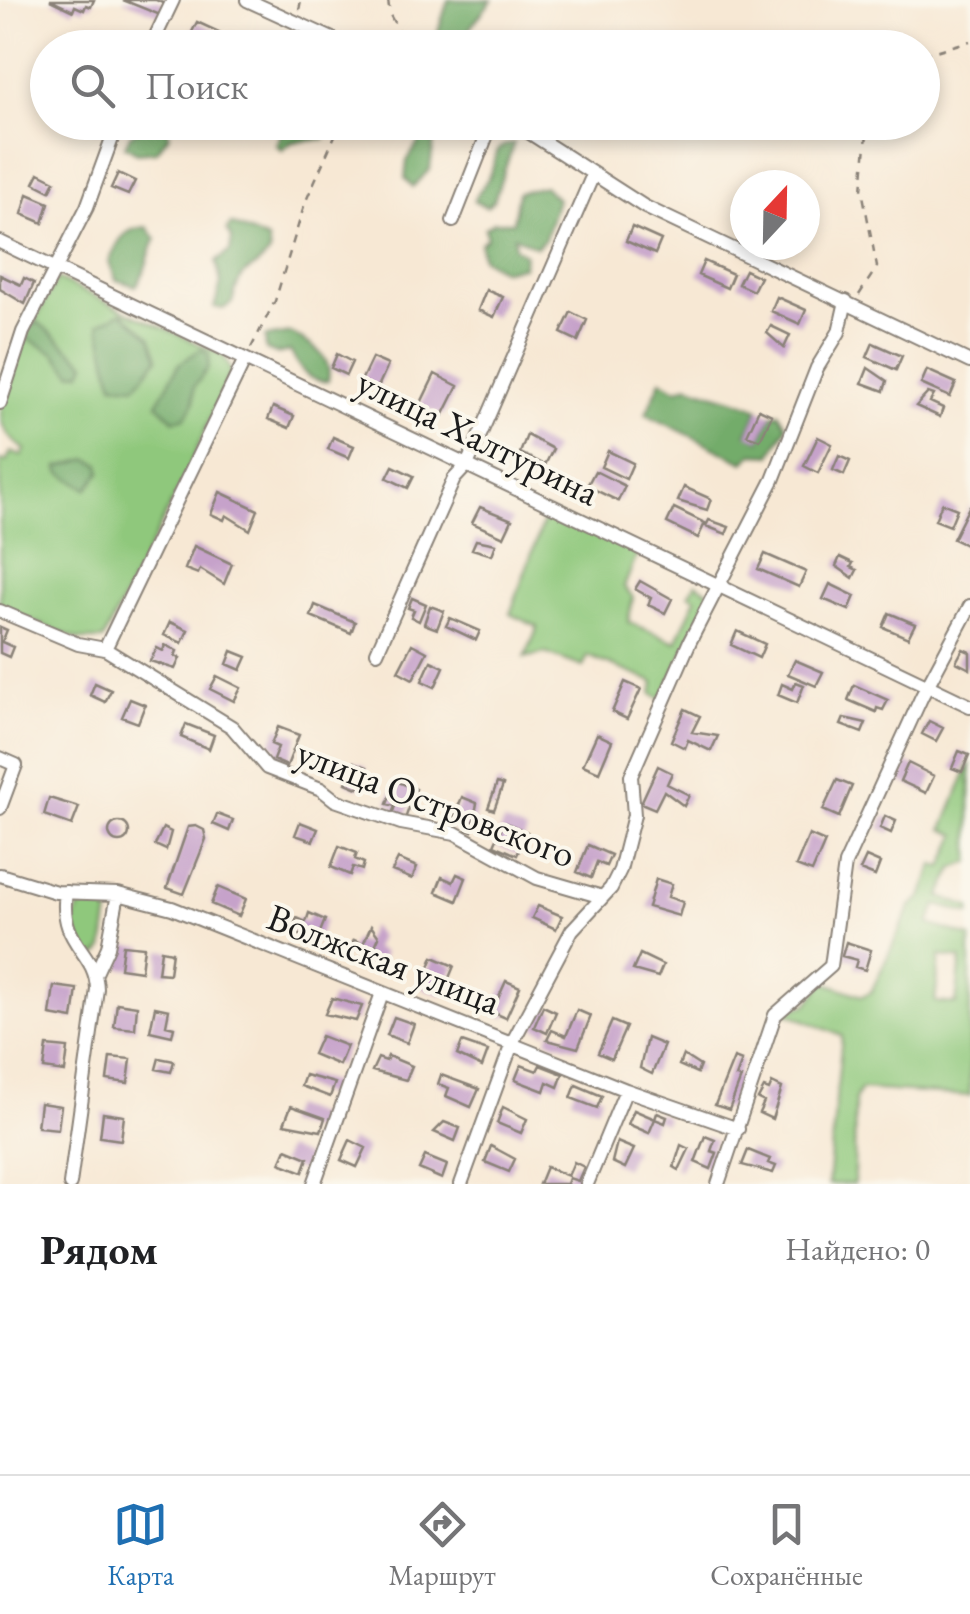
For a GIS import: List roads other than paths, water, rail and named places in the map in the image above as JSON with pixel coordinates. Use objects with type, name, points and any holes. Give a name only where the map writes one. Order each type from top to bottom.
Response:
[{"type":"street","points":[[159,30],[173,0]]},
{"type":"street","points":[[247,0],[313,30]]},
{"type":"street","points":[[0,404],[23,332],[86,206],[111,140]]},
{"type":"street","points":[[453,221],[485,140]]},
{"type":"street","points":[[540,140],[592,176],[744,256],[970,362]]},
{"type":"street","points":[[376,652],[454,479],[466,465],[592,176]]},
{"type":"street","name":"улица Халтурина","points":[[0,242],[970,706]]},
{"type":"street","points":[[461,1184],[513,1041],[572,930],[599,896],[611,888],[630,834],[632,776],[690,640],[721,586],[780,464],[817,368],[840,332],[848,302]]},
{"type":"street","points":[[104,649],[245,359]]},
{"type":"street","points":[[718,1184],[752,1074],[776,1014],[831,966],[846,864],[970,606]]},
{"type":"street","name":"улица Островского","points":[[0,611],[78,644],[104,649],[232,727],[267,768],[368,812],[455,834],[536,878],[599,896]]},
{"type":"street","points":[[0,758],[16,765],[0,808]]},
{"type":"street","name":"Волжская улица","points":[[0,875],[66,892],[118,894],[172,908],[513,1041],[626,1090],[738,1129]]},
{"type":"street","points":[[66,892],[68,935],[96,974]]},
{"type":"street","points":[[70,1184],[96,974],[108,947],[118,894]]},
{"type":"street","points":[[314,1184],[382,993]]},
{"type":"street","points":[[588,1184],[626,1090]]}]
